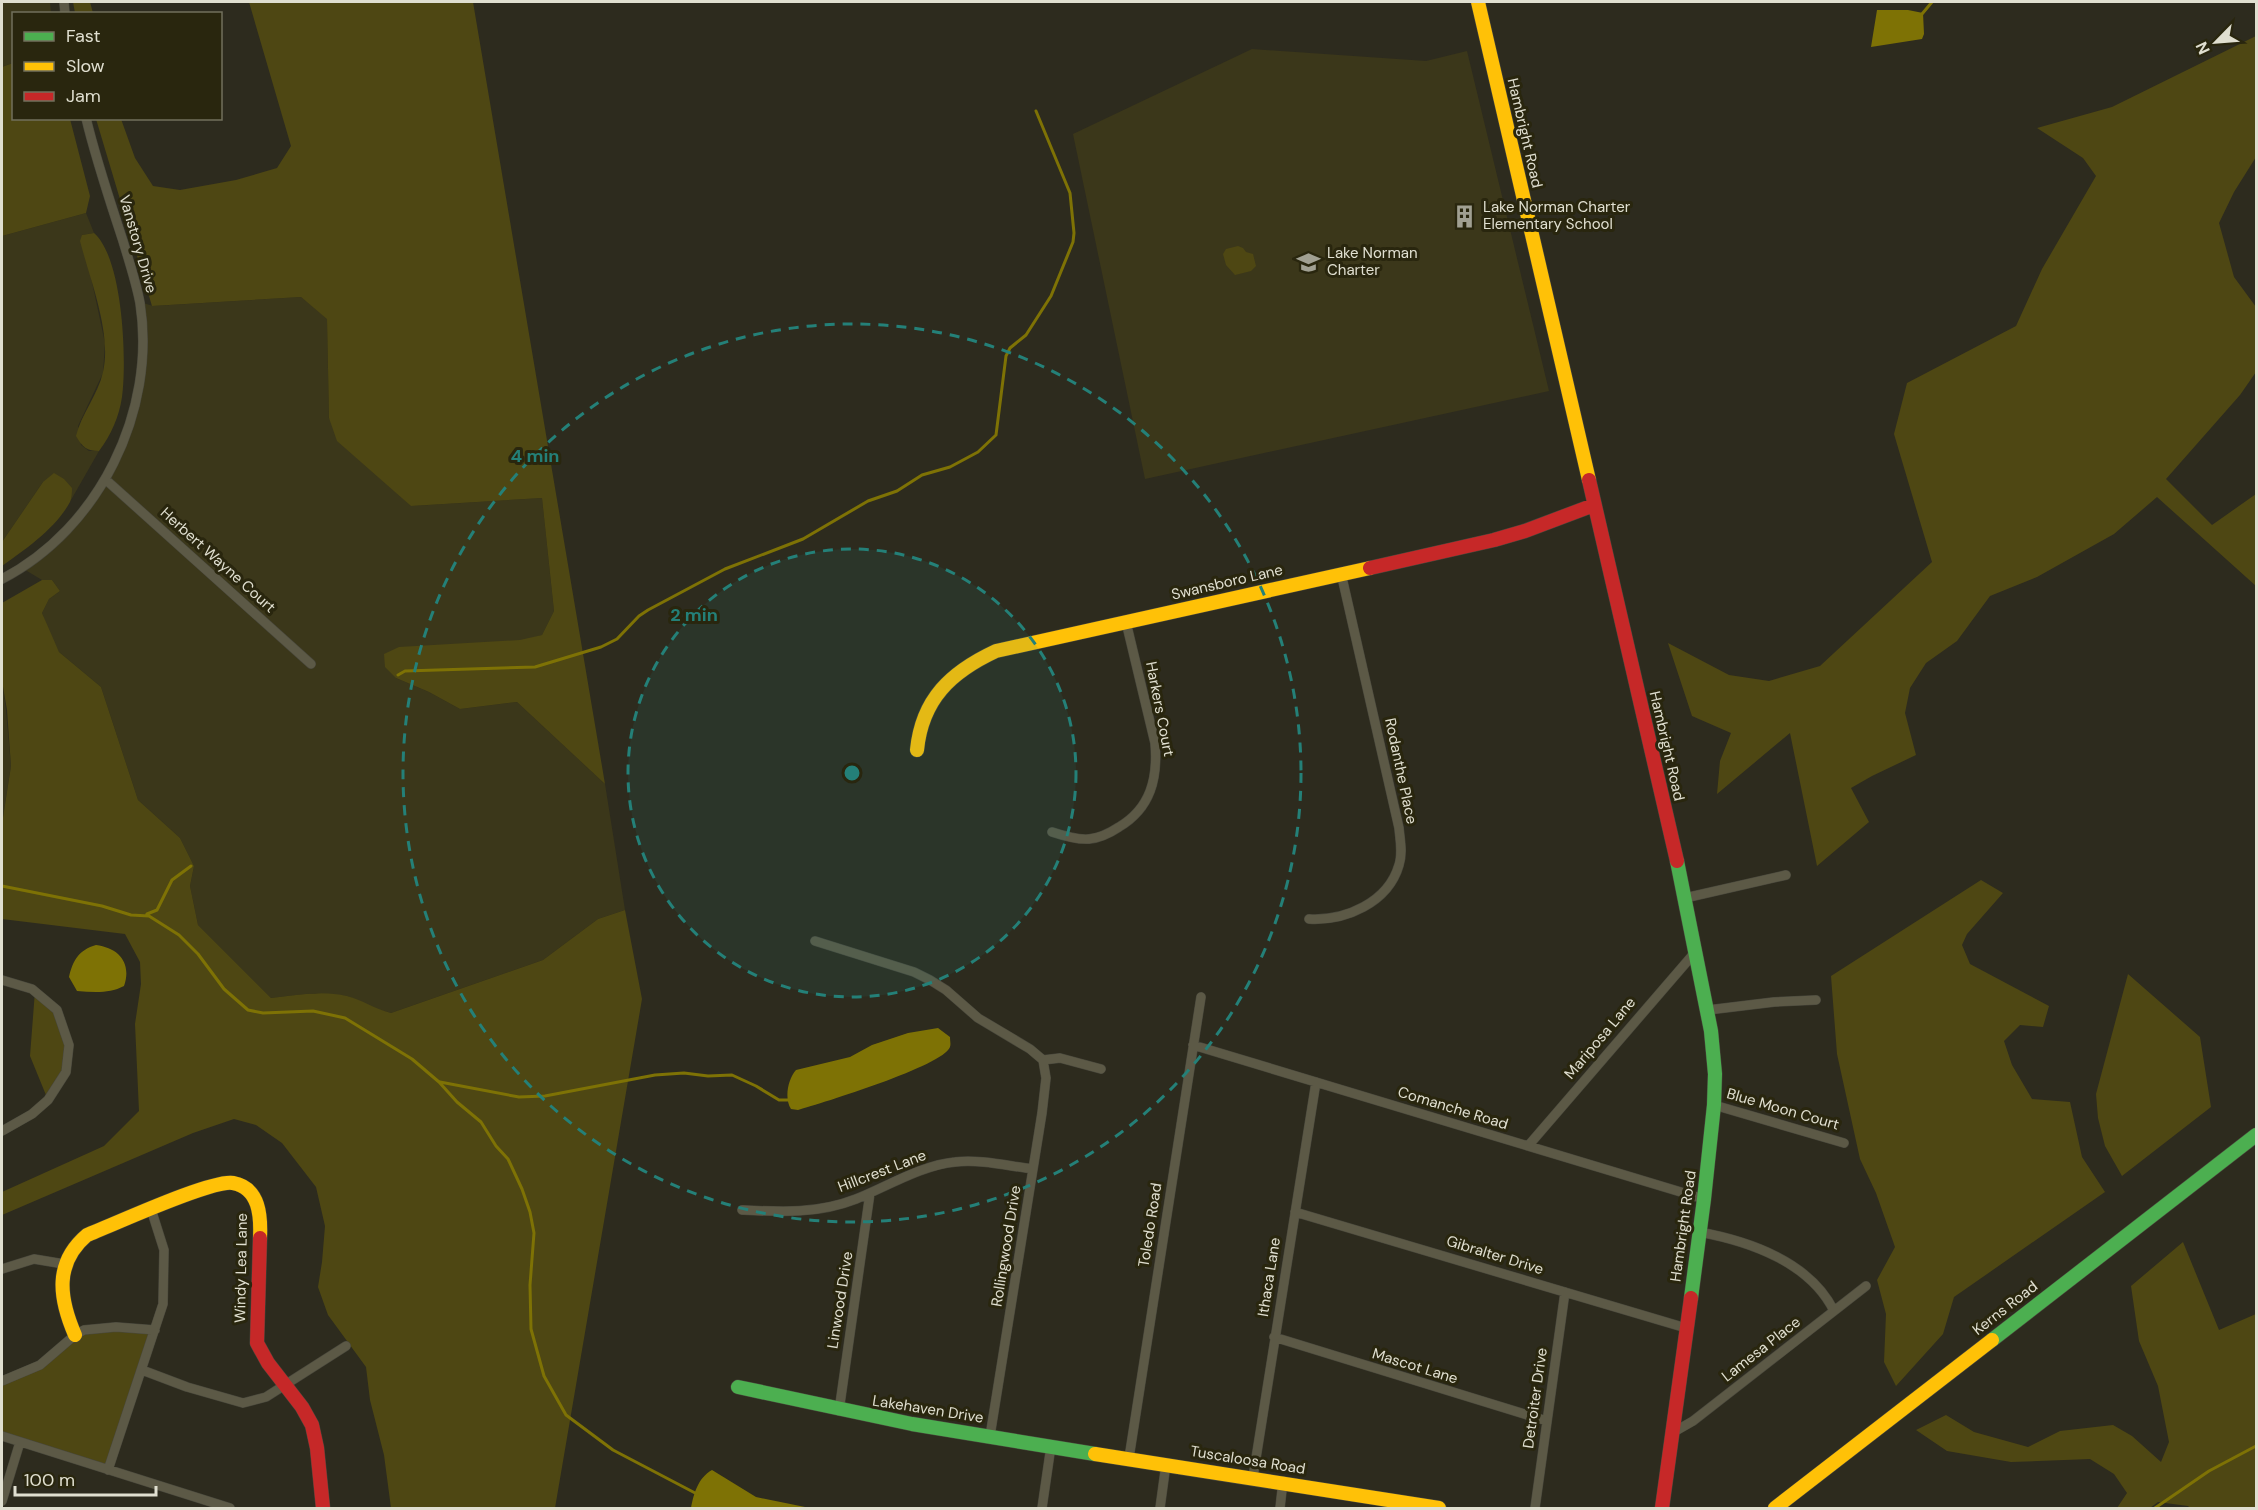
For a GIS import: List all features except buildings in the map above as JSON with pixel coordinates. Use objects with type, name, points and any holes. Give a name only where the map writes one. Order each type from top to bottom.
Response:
[{"type":"street","name":"Hambright Road","points":[[1478,2],[1697,950],[1714,1052],[1714,1105],[1704,1199],[1662,1509]]},
{"type":"street","name":"Vanstory Drive","points":[[2,579],[22,568],[64,533],[91,502],[105,479],[134,413],[141,373],[143,333],[140,302],[87,120]]},
{"type":"street","name":"Herbert Wayne Court","points":[[105,479],[311,664]]},
{"type":"street","name":"Swansboro Lane","points":[[917,750],[919,729],[929,706],[947,682],[970,663],[996,651],[1494,540],[1594,505]]},
{"type":"street","name":"Rodanthe Place","points":[[1309,919],[1329,919],[1368,905],[1380,895],[1395,875],[1401,854],[1399,828],[1341,573]]},
{"type":"street","name":"Harkers Court","points":[[1052,832],[1088,839],[1108,834],[1133,818],[1142,808],[1153,787],[1157,764],[1155,743],[1126,622]]},
{"type":"street","points":[[1685,898],[1786,875]]},
{"type":"street","points":[[815,941],[914,972],[930,980],[946,990],[978,1018],[1030,1049],[1043,1060],[1060,1058],[1101,1069]]},
{"type":"street","name":"Mariposa Lane","points":[[1528,1146],[1697,950]]},
{"type":"street","points":[[2,980],[32,989],[57,1010],[69,1045],[66,1072],[48,1100],[32,1114],[2,1131]]},
{"type":"street","name":"Toledo Road","points":[[1129,1458],[1201,997]]},
{"type":"street","points":[[1708,1010],[1774,1002],[1816,1000]]},
{"type":"street","name":"Comanche Road","points":[[1193,1045],[1704,1199]]},
{"type":"street","name":"Rollingwood Drive","points":[[990,1436],[1046,1078],[1043,1060]]},
{"type":"street","name":"Ithaca Lane","points":[[1253,1477],[1316,1082]]},
{"type":"street","name":"Blue Moon Court","points":[[1714,1105],[1844,1143]]},
{"type":"street","name":"Kerns Road","points":[[1775,1509],[2256,1135]]},
{"type":"street","name":"Hillcrest Lane","points":[[742,1209],[777,1212],[806,1211],[849,1202],[933,1167],[952,1162],[966,1161],[1033,1169]]},
{"type":"street","name":"Windy Lea Lane","points":[[64,1264],[70,1248],[87,1235],[151,1209],[220,1183],[231,1182],[241,1185],[250,1192],[257,1200],[261,1221],[257,1343],[311,1424],[323,1509]]},
{"type":"street","name":"Linwood Drive","points":[[839,1411],[870,1192]]},
{"type":"street","points":[[108,1470],[163,1304],[164,1250],[151,1209]]},
{"type":"street","name":"Gibralter Drive","points":[[1295,1212],[1686,1328]]},
{"type":"street","points":[[1699,1232],[1741,1242],[1782,1260],[1810,1281],[1834,1311]]},
{"type":"street","points":[[2,1269],[34,1259],[64,1264],[64,1307],[75,1335]]},
{"type":"street","name":"Lamesa Place","points":[[1672,1433],[1693,1421],[1866,1286]]},
{"type":"street","name":"Detroiter Drive","points":[[1535,1509],[1565,1292]]},
{"type":"street","points":[[2,1381],[40,1365],[75,1335],[92,1328],[155,1330]]},
{"type":"street","name":"Mascot Lane","points":[[1274,1337],[1547,1421]]},
{"type":"street","points":[[142,1370],[187,1387],[243,1403],[259,1401],[346,1346]]},
{"type":"street","name":"Lakehaven Drive","points":[[738,1387],[839,1411],[1051,1446]]},
{"type":"street","points":[[2,1436],[108,1470],[204,1505],[230,1509]]},
{"type":"street","points":[[2,1500],[20,1442]]},
{"type":"street","points":[[1042,1509],[1051,1446]]},
{"type":"street","name":"Tuscaloosa Road","points":[[1051,1446],[1283,1481],[1407,1506],[1439,1509]]},
{"type":"street","points":[[1160,1509],[1166,1464]]},
{"type":"street","points":[[1280,1509],[1283,1481]]},
{"type":"shaded area","points":[[2,2],[50,2],[51,12],[12,12],[12,63],[2,67]]},
{"type":"shaded area","points":[[73,2],[90,2],[93,12],[75,12]]},
{"type":"shaded area","points":[[249,2],[473,2],[605,784],[517,702],[460,709],[396,678],[385,667],[384,654],[399,647],[520,640],[542,635],[554,611],[542,498],[411,506],[337,441],[329,418],[327,319],[301,297],[152,306],[96,120],[121,120],[135,158],[153,186],[180,190],[236,180],[277,168],[291,146]]},
{"type":"shaded area","points":[[1877,10],[1908,10],[1923,13],[1924,34],[1922,39],[1871,47]]},
{"type":"shaded area","points":[[2256,36],[2256,157],[2234,192],[2219,223],[2234,277],[2256,307],[2256,372],[2240,395],[2166,479],[2212,525],[2256,494],[2256,586],[2157,497],[2114,534],[2037,577],[1990,596],[1957,641],[1926,663],[1910,688],[1905,713],[1916,755],[1851,788],[1869,822],[1817,866],[1790,733],[1717,794],[1720,761],[1731,733],[1692,716],[1668,643],[1729,675],[1769,681],[1820,666],[1932,562],[1894,434],[1907,383],[2016,326],[2042,269],[2096,176],[2083,158],[2037,128],[2112,107]]},
{"type":"shaded area","name":"Lake Norman Charter","points":[[1252,49],[1426,61],[1467,51],[1549,391],[1145,479],[1073,134]]},
{"type":"shaded area","points":[[12,63],[12,120],[70,120],[90,196],[86,213],[2,236],[2,67]]},
{"type":"shaded area","points":[[86,213],[94,233],[82,235],[105,343],[103,373],[78,426],[81,445],[89,451],[99,451],[71,500],[72,488],[43,482],[2,542],[2,236]]},
{"type":"shaded area","points":[[94,233],[104,246],[117,286],[124,359],[119,412],[111,432],[99,451],[85,448],[76,436],[101,380],[105,357],[105,341],[99,306],[80,241],[82,235]]},
{"type":"shaded area","points":[[1238,246],[1253,254],[1256,266],[1251,271],[1235,275],[1226,265],[1223,254],[1226,249]]},
{"type":"shaded area","points":[[301,297],[327,318],[329,418],[411,506],[542,498],[554,611],[542,635],[396,678],[460,709],[517,702],[605,784],[625,910],[598,919],[543,960],[391,1013],[347,996],[315,993],[271,998],[198,925],[190,886],[194,866],[180,838],[138,800],[101,687],[59,652],[52,639],[42,613],[49,599],[60,591],[52,580],[42,580],[22,568],[49,547],[105,479],[139,394],[140,302],[153,306]]},
{"type":"shaded area","points":[[54,473],[72,488],[70,502],[49,529],[2,566],[2,542],[43,482]]},
{"type":"shaded area","points":[[42,580],[52,580],[60,591],[49,599],[42,613],[59,652],[101,687],[138,800],[180,838],[194,866],[190,886],[198,925],[271,998],[338,994],[391,1013],[543,960],[598,919],[625,910],[642,999],[555,1508],[391,1508],[384,1455],[370,1400],[366,1367],[328,1315],[318,1287],[325,1226],[316,1187],[282,1143],[256,1125],[234,1119],[193,1133],[2,1215],[2,1192],[104,1146],[139,1111],[135,1024],[141,984],[140,962],[125,934],[2,919],[2,824],[11,766],[7,710],[2,681],[2,603]]},
{"type":"shaded area","points":[[2,681],[11,766],[2,824]]},
{"type":"shaded area","points":[[1981,880],[2003,893],[1967,934],[1962,945],[1970,964],[2049,1006],[2043,1027],[2020,1025],[2004,1041],[2012,1065],[2032,1099],[2070,1102],[2082,1157],[2105,1192],[1954,1297],[1943,1334],[1896,1386],[1884,1362],[1886,1314],[1877,1280],[1895,1247],[1876,1193],[1860,1159],[1837,1054],[1831,976]]},
{"type":"shaded area","points":[[96,945],[111,949],[122,958],[126,970],[124,986],[107,991],[77,991],[69,977],[73,966],[81,953]]},
{"type":"shaded area","points":[[2128,974],[2200,1037],[2211,1107],[2122,1176],[2105,1146],[2098,1118],[2096,1094]]},
{"type":"shaded area","points":[[35,991],[57,1010],[69,1045],[66,1072],[48,1100],[30,1056]]},
{"type":"shaded area","points":[[938,1028],[950,1037],[950,1047],[927,1064],[855,1092],[798,1110],[791,1109],[788,1089],[796,1070],[850,1057],[872,1045],[908,1033]]},
{"type":"shaded area","points":[[2183,1242],[2219,1330],[2256,1314],[2256,1508],[2190,1508],[2158,1502],[2150,1508],[2117,1508],[2127,1493],[2114,1474],[2090,1459],[2011,1462],[1947,1451],[1916,1430],[1946,1415],[1974,1432],[2028,1447],[2060,1431],[2113,1425],[2132,1436],[2161,1462],[2169,1442],[2158,1386],[2139,1341],[2131,1286]]},
{"type":"shaded area","points":[[84,1330],[155,1330],[108,1470],[2,1436],[2,1381],[33,1369]]},
{"type":"shaded area","points":[[712,1470],[756,1497],[810,1508],[691,1508],[695,1491],[707,1473]]},
{"type":"waterway","points":[[1922,14],[1932,2]]},
{"type":"waterway","points":[[398,675],[405,671],[535,667],[601,647],[617,639],[648,610],[725,569],[803,539],[868,501],[897,491],[922,475],[950,467],[978,452],[996,435],[1006,356],[1010,348],[1026,335],[1051,296],[1073,242],[1070,193],[1036,111]]},
{"type":"waterway","points":[[147,914],[157,910],[172,880],[191,866]]},
{"type":"waterway","points":[[2,886],[102,906],[131,915],[149,916],[179,935],[198,954],[224,989],[248,1010],[263,1013],[313,1011],[345,1018],[412,1059],[439,1082],[457,1102],[481,1122],[496,1146],[508,1159],[522,1189],[534,1233],[530,1285],[531,1329],[544,1376],[566,1415],[613,1450],[697,1494]]},
{"type":"waterway","points":[[440,1082],[519,1097],[545,1096],[655,1075],[684,1073],[708,1076],[732,1075],[779,1100],[789,1100]]},
{"type":"waterway","points":[[2155,1508],[2209,1471],[2256,1446]]},
{"type":"traffic: fast","points":[[1677,861],[1711,1031],[1715,1074],[1704,1199],[1691,1298]]},
{"type":"traffic: fast","points":[[1992,1340],[2256,1135]]},
{"type":"traffic: fast","points":[[738,1387],[912,1424],[1095,1454]]},
{"type":"traffic: slow","points":[[1478,2],[1589,480]]},
{"type":"traffic: slow","points":[[917,750],[925,716],[942,689],[965,668],[996,651],[1370,568]]},
{"type":"traffic: slow","points":[[75,1335],[65,1308],[64,1269],[76,1246],[87,1235],[184,1195],[205,1188],[233,1183],[242,1186],[254,1197],[259,1213],[260,1238]]},
{"type":"traffic: slow","points":[[1775,1508],[1992,1340]]},
{"type":"traffic: slow","points":[[1095,1454],[1439,1508]]},
{"type":"traffic: jam","points":[[1589,480],[1677,861]]},
{"type":"traffic: jam","points":[[1370,568],[1494,540],[1594,505]]},
{"type":"traffic: jam","points":[[260,1238],[257,1343],[268,1363],[302,1407],[312,1425],[317,1448],[323,1508]]},
{"type":"traffic: jam","points":[[1662,1508],[1691,1298]]},
{"type":"place","name":"Lake Norman Charter Elementary School","points":[[1465,216]]},
{"type":"place","name":"Lake Norman Charter","points":[[1309,262]]}]
